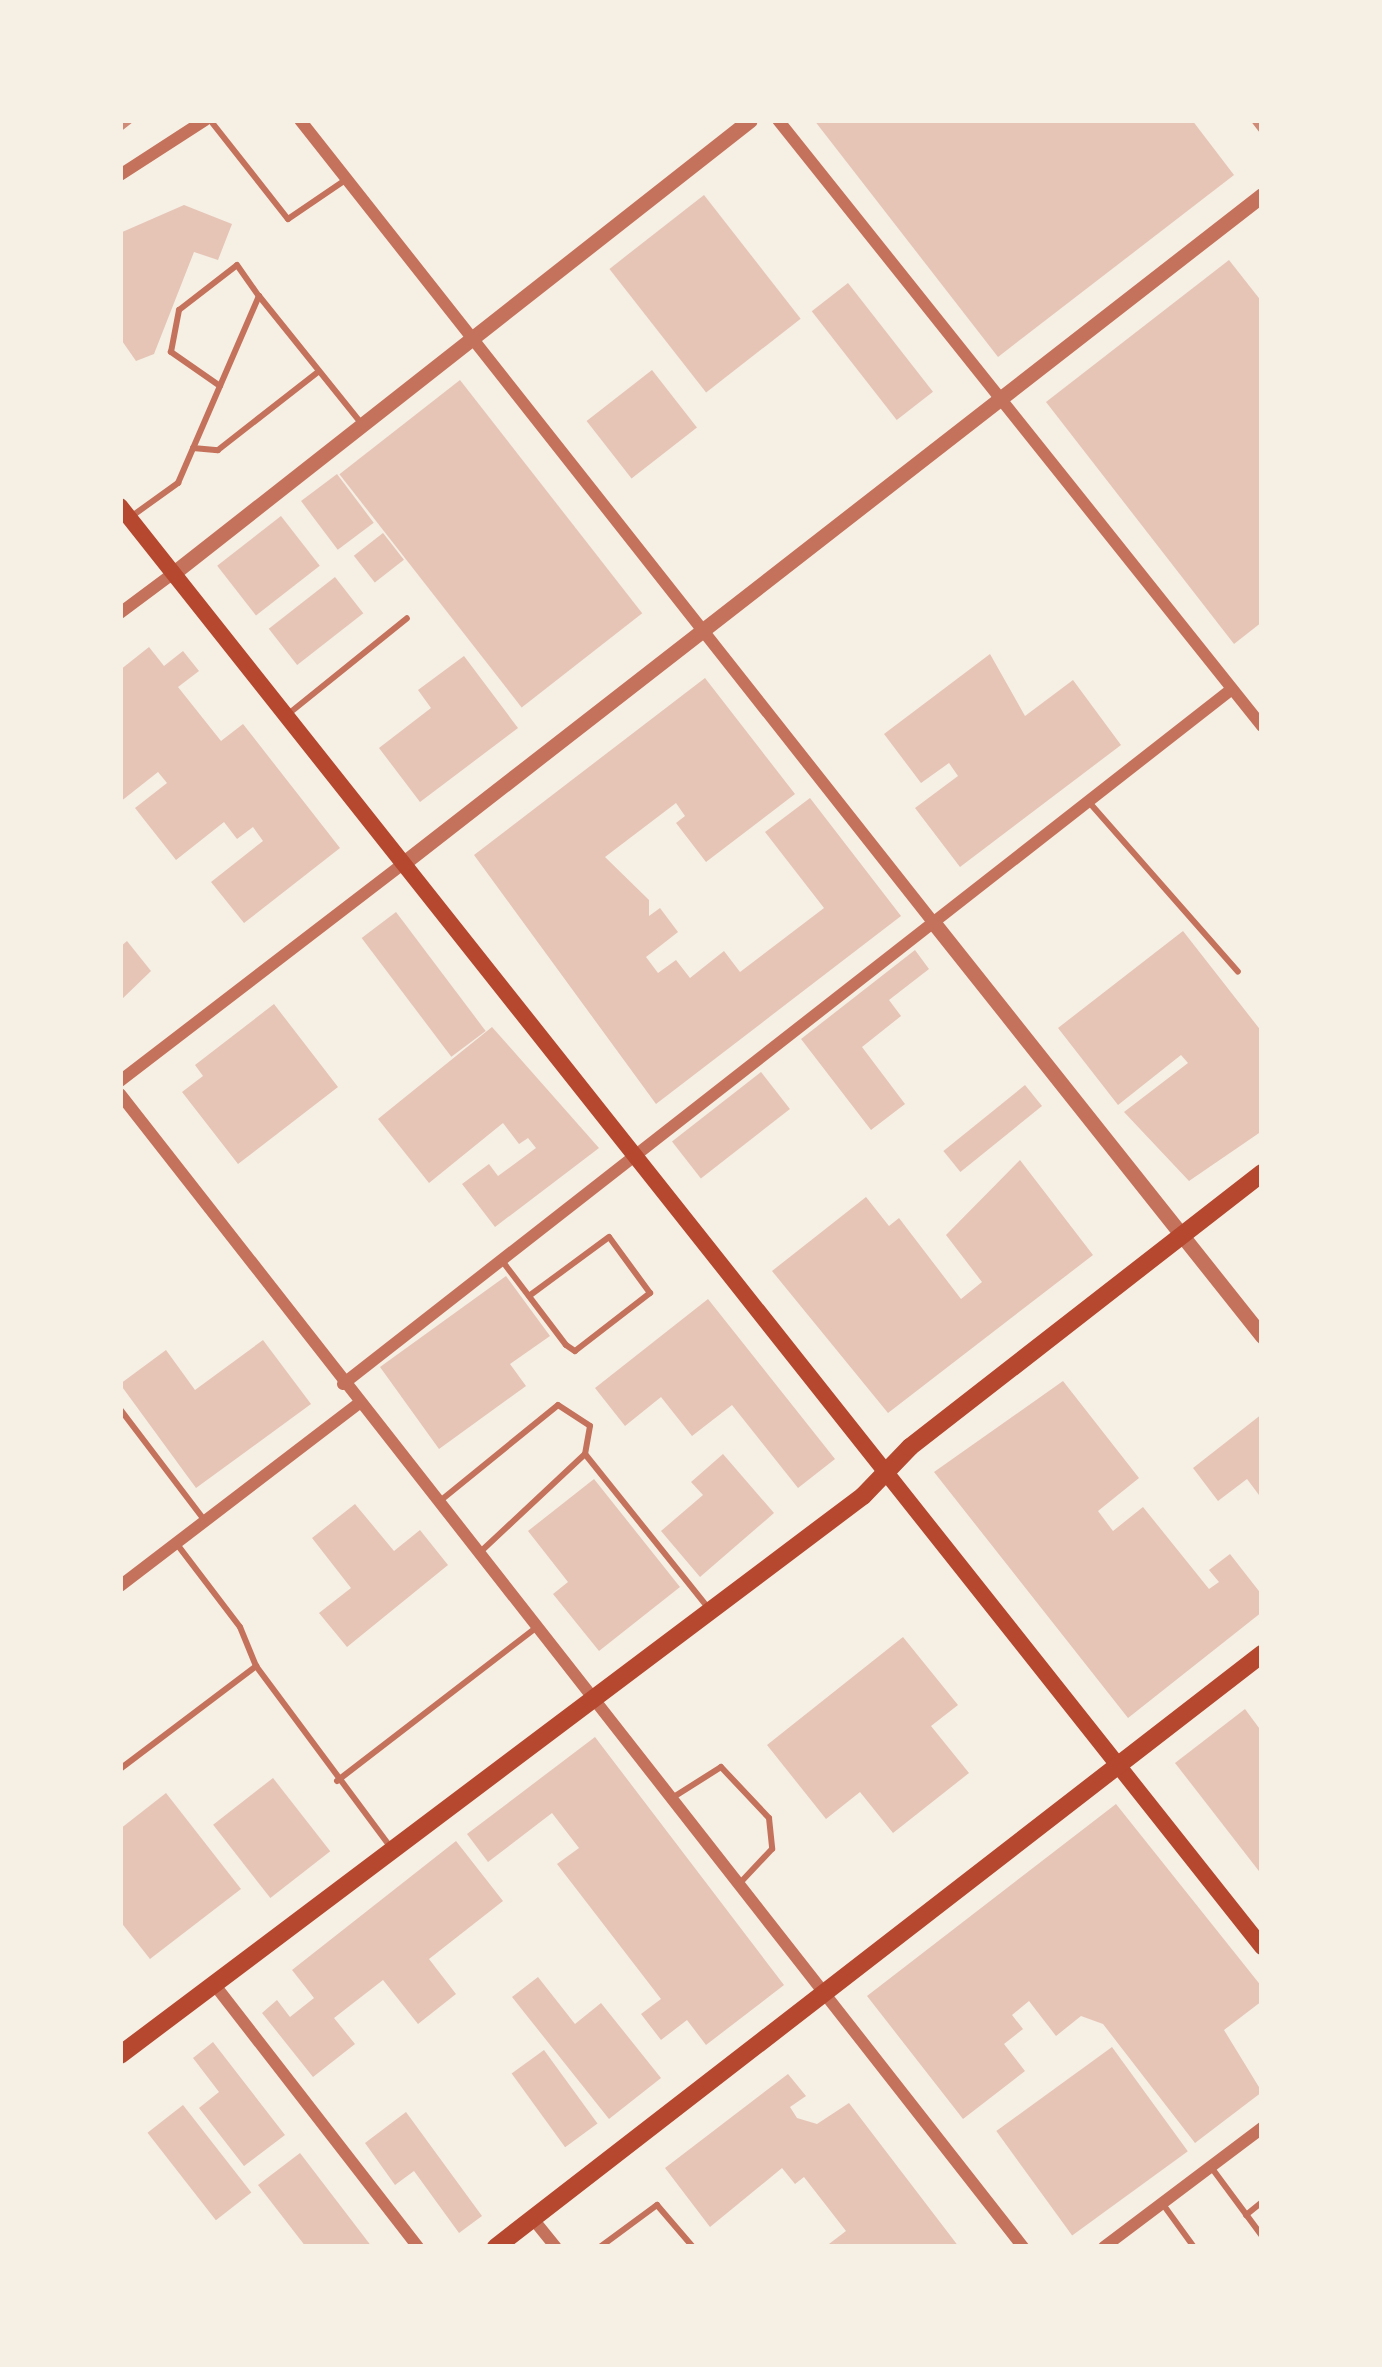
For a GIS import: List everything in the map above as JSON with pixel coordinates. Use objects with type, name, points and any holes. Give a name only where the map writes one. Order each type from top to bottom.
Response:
[{"type":"main road","points":[[125,512],[1262,1947]]},
{"type":"main road","points":[[120,2054],[589,1695],[711,1612],[1262,1173]]},
{"type":"main road","points":[[496,2247],[1262,1654]]},
{"type":"street","points":[[120,175],[207,120]]},
{"type":"street","points":[[300,120],[708,627],[933,922],[1262,1336]]},
{"type":"street","points":[[120,613],[750,120]]},
{"type":"street","points":[[778,120],[994,399],[1262,726]]},
{"type":"street","points":[[120,1082],[1262,195]]},
{"type":"street","points":[[343,1384],[638,1160],[1232,689]]},
{"type":"street","points":[[120,1094],[358,1404],[826,1989],[1024,2247]]},
{"type":"street","points":[[120,1586],[358,1404]]},
{"type":"street","points":[[214,1984],[418,2247]]},
{"type":"street","points":[[1104,2247],[1262,2128]]},
{"type":"street","points":[[533,2219],[556,2247]]},
{"type":"lane","points":[[207,120],[288,219],[347,179]]},
{"type":"lane","points":[[220,386],[171,352],[179,310],[236,265],[362,424]]},
{"type":"lane","points":[[125,512],[178,483],[259,296]]},
{"type":"lane","points":[[193,448],[218,450],[319,371]]},
{"type":"lane","points":[[285,718],[406,618]]},
{"type":"lane","points":[[1088,801],[1238,972]]},
{"type":"lane","points":[[503,1262],[529,1296],[575,1352],[650,1293],[609,1237],[529,1296]]},
{"type":"lane","points":[[437,1503],[558,1405],[590,1426],[585,1454],[477,1555]]},
{"type":"lane","points":[[120,1409],[206,1521]]},
{"type":"lane","points":[[585,1454],[711,1612]]},
{"type":"lane","points":[[176,1544],[240,1627],[256,1666],[337,1781],[391,1848]]},
{"type":"lane","points":[[337,1781],[536,1628]]},
{"type":"lane","points":[[120,1769],[256,1666]]},
{"type":"lane","points":[[672,1798],[721,1767],[769,1818],[772,1849],[740,1883]]},
{"type":"lane","points":[[1210,2167],[1262,2236]]},
{"type":"lane","points":[[1246,2215],[1262,2202]]},
{"type":"lane","points":[[1162,2203],[1195,2247]]},
{"type":"lane","points":[[600,2247],[657,2205],[693,2247]]},
{"type":"building","points":[[814,120],[1192,120],[1234,175],[998,357]]},
{"type":"building","points":[[704,195],[801,319],[706,393],[609,269]]},
{"type":"building","points":[[184,205],[232,224],[218,260],[194,252],[154,354],[136,361],[120,338],[120,233]]},
{"type":"building","points":[[1229,260],[1262,302],[1262,622],[1234,644],[1046,402]]},
{"type":"building","points":[[848,283],[933,392],[897,420],[812,311]]},
{"type":"building","points":[[652,370],[697,428],[632,479],[587,421]]},
{"type":"building","points":[[460,380],[642,613],[522,707],[339,474]]},
{"type":"building","points":[[337,474],[374,523],[338,550],[301,501]]},
{"type":"building","points":[[281,516],[320,566],[256,616],[217,566]]},
{"type":"building","points":[[383,533],[404,560],[375,583],[354,556]]},
{"type":"building","points":[[335,577],[363,613],[297,665],[269,629]]},
{"type":"building","points":[[149,647],[164,666],[183,651],[199,671],[178,687],[221,741],[243,724],[340,848],[244,923],[211,882],[263,841],[253,827],[237,839],[224,822],[176,860],[135,808],[167,783],[158,772],[120,802],[120,670]]},
{"type":"building","points":[[990,654],[1025,716],[1073,680],[1121,745],[960,867],[915,808],[958,776],[949,763],[921,783],[884,734]]},
{"type":"building","points":[[464,656],[518,728],[420,802],[379,748],[431,708],[418,690]]},
{"type":"building","points":[[705,678],[795,794],[706,862],[676,823],[685,816],[676,803],[605,857],[649,900],[649,916],[660,908],[678,932],[646,957],[658,973],[676,960],[690,978],[724,951],[740,972],[824,908],[765,832],[810,798],[901,916],[656,1104],[474,855]]},
{"type":"building","points":[[396,912],[486,1031],[451,1057],[362,938]]},
{"type":"building","points":[[1183,931],[1262,1032],[1262,1131],[1189,1181],[1124,1112],[1188,1063],[1181,1055],[1118,1105],[1058,1028]]},
{"type":"building","points":[[127,941],[151,971],[120,1001],[120,947]]},
{"type":"building","points":[[915,950],[929,969],[889,1000],[901,1016],[862,1047],[905,1104],[871,1130],[801,1039]]},
{"type":"building","points":[[274,1004],[338,1087],[238,1164],[182,1092],[203,1076],[195,1065]]},
{"type":"building","points":[[492,1027],[599,1148],[495,1227],[462,1184],[489,1164],[498,1176],[536,1148],[528,1138],[519,1144],[503,1123],[429,1183],[378,1119]]},
{"type":"building","points":[[761,1072],[790,1109],[701,1179],[672,1142]]},
{"type":"building","points":[[1025,1085],[1042,1106],[960,1172],[943,1151]]},
{"type":"building","points":[[1020,1160],[1093,1255],[888,1413],[772,1271],[866,1197],[889,1226],[899,1218],[961,1299],[982,1282],[946,1235]]},
{"type":"building","points":[[506,1276],[550,1336],[510,1364],[526,1386],[439,1449],[380,1367]]},
{"type":"building","points":[[708,1299],[835,1459],[798,1488],[732,1405],[692,1436],[661,1397],[625,1426],[595,1388]]},
{"type":"building","points":[[263,1340],[311,1404],[196,1488],[120,1384],[166,1350],[195,1390]]},
{"type":"building","points":[[1063,1381],[1139,1478],[1098,1511],[1113,1531],[1143,1507],[1209,1589],[1219,1582],[1209,1570],[1230,1554],[1262,1595],[1262,1612],[1128,1718],[934,1472]]},
{"type":"building","points":[[1262,1414],[1262,1499],[1247,1479],[1218,1501],[1193,1468]]},
{"type":"building","points":[[723,1454],[774,1513],[700,1577],[661,1531],[703,1495],[691,1482]]},
{"type":"building","points":[[594,1479],[680,1587],[599,1651],[553,1594],[568,1582],[528,1531]]},
{"type":"building","points":[[355,1504],[394,1551],[420,1530],[448,1565],[347,1647],[319,1613],[351,1588],[312,1538]]},
{"type":"building","points":[[903,1637],[958,1705],[931,1726],[969,1773],[893,1833],[860,1792],[826,1819],[767,1745]]},
{"type":"building","points":[[1245,1709],[1262,1732],[1262,1875],[1175,1763]]},
{"type":"building","points":[[595,1737],[784,1985],[706,2045],[687,2020],[661,2040],[641,2014],[661,1999],[557,1864],[579,1848],[552,1813],[488,1862],[467,1834]]},
{"type":"building","points":[[273,1778],[330,1851],[270,1898],[213,1825]]},
{"type":"building","points":[[166,1793],[241,1889],[150,1959],[120,1921],[120,1829]]},
{"type":"building","points":[[1116,1804],[1262,1987],[1262,2001],[1224,2030],[1262,2092],[1195,2143],[1103,2024],[1081,2016],[1056,2036],[1029,2001],[1012,2015],[1023,2029],[1004,2044],[1025,2071],[963,2119],[867,1996]]},
{"type":"building","points":[[456,1841],[503,1901],[429,1959],[456,1994],[418,2024],[383,1980],[334,2018],[355,2044],[313,2077],[262,2013],[277,2000],[290,2017],[314,1998],[292,1970]]},
{"type":"building","points":[[538,1977],[575,2024],[601,2003],[661,2078],[609,2119],[512,1997]]},
{"type":"building","points":[[213,2042],[285,2135],[244,2166],[199,2108],[219,2092],[193,2058]]},
{"type":"building","points":[[1112,2047],[1188,2151],[1072,2235],[996,2131]]},
{"type":"building","points":[[544,2050],[597,2124],[565,2147],[512,2074]]},
{"type":"building","points":[[788,2074],[806,2096],[790,2107],[797,2118],[817,2124],[849,2103],[959,2247],[825,2247],[846,2231],[804,2177],[795,2184],[782,2168],[710,2227],[665,2168]]},
{"type":"building","points":[[183,2105],[251,2192],[216,2220],[148,2133]]},
{"type":"building","points":[[406,2112],[482,2216],[459,2233],[414,2171],[395,2185],[365,2143]]},
{"type":"building","points":[[300,2153],[372,2247],[306,2247],[258,2185]]},
{"type":"railway","points":[[120,127],[129,120]]},
{"type":"railway","points":[[1255,120],[1262,129]]}]
